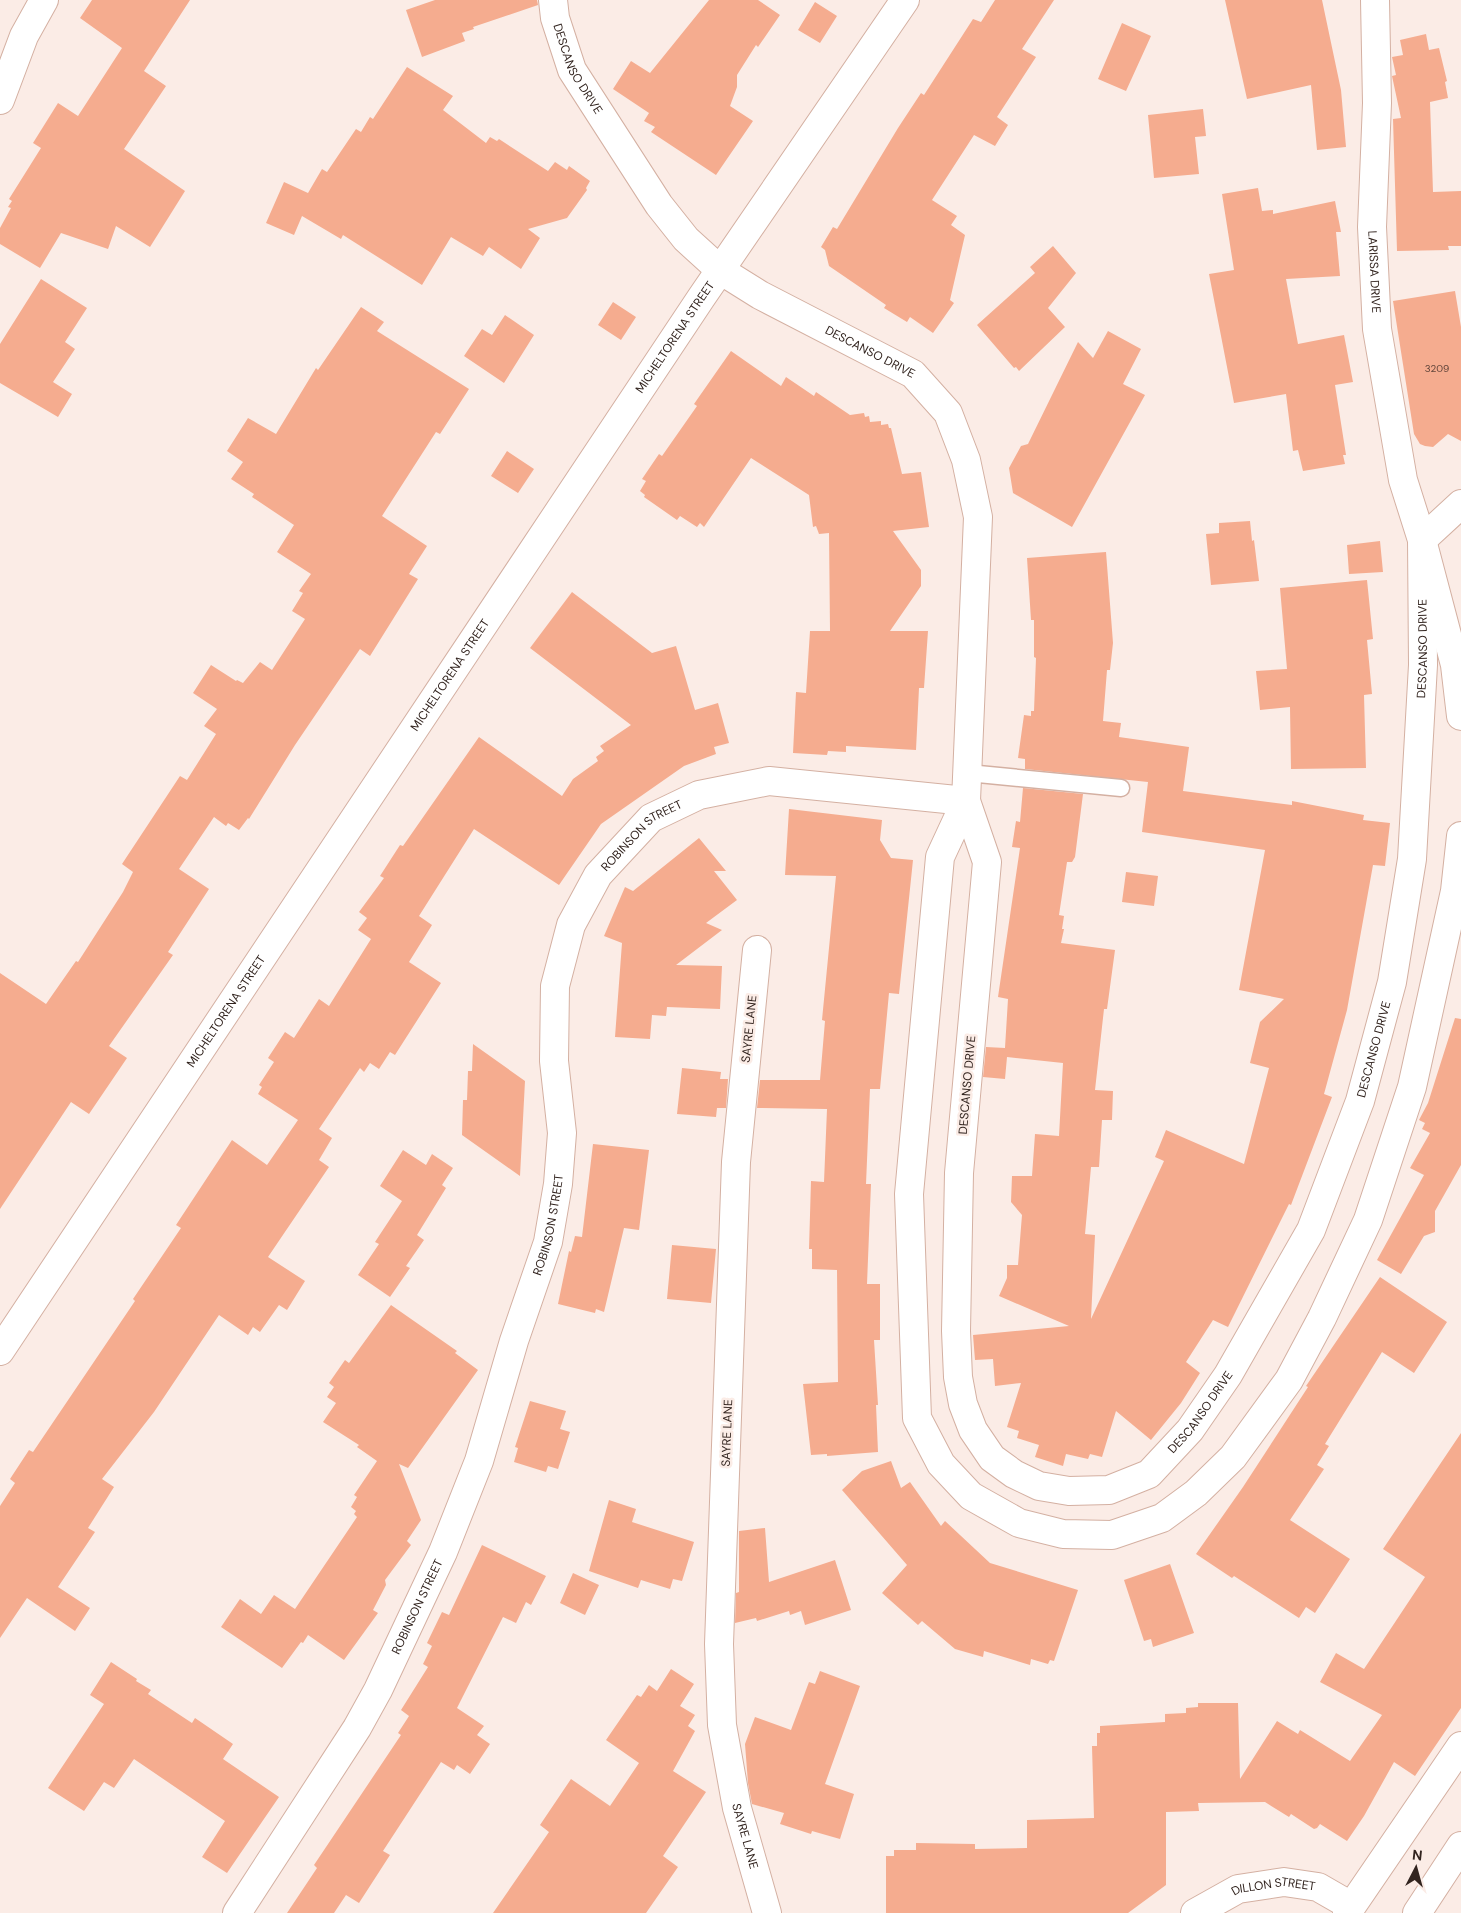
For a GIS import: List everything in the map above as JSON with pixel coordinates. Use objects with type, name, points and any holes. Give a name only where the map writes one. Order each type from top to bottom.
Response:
[{"type":"street","points":[[0,100],[24,36],[44,0]]},
{"type":"street","name":"DESCANSO DRIVE","points":[[554,0],[555,18],[572,70],[659,205],[686,240],[720,270],[760,295],[913,374],[948,413],[966,460],[978,517],[966,801],[940,857],[909,1194],[916,1418],[941,1464],[971,1496],[1018,1523],[1063,1534],[1112,1535],[1162,1518],[1196,1494],[1233,1456],[1289,1380],[1322,1318],[1368,1220],[1412,1087],[1454,892],[1461,836]]},
{"type":"street","name":"MICHELTORENA STREET","points":[[0,1351],[720,270],[905,0]]},
{"type":"street","name":"LARISSA DRIVE","points":[[1375,0],[1377,104],[1372,226],[1377,329],[1403,480],[1422,540]]},
{"type":"street","points":[[1422,540],[1461,504]]},
{"type":"street","name":"DESCANSO DRIVE","points":[[1422,540],[1454,665],[1461,716]]},
{"type":"street","name":"DESCANSO DRIVE","points":[[966,801],[987,862],[959,1173],[956,1331],[958,1377],[963,1404],[973,1430],[992,1458],[1014,1474],[1039,1486],[1062,1490],[1109,1490],[1149,1474],[1190,1430],[1228,1375],[1311,1230],[1360,1101],[1392,982],[1412,859],[1423,665],[1422,540]]},
{"type":"street","name":"ROBINSON STREET","points":[[237,1913],[357,1728],[378,1690],[443,1552],[479,1461],[514,1341],[548,1242],[558,1184],[562,1133],[554,1061],[555,986],[571,925],[598,875],[651,818],[699,795],[769,781],[966,801]]},
{"type":"street","name":"SAYRE LANE","points":[[757,950],[736,1162],[719,1644],[722,1725],[737,1808],[767,1913]]},
{"type":"street","points":[[1349,1910],[1461,1746]]},
{"type":"street","points":[[1417,1913],[1458,1858]]},
{"type":"street","name":"DILLON STREET","points":[[1195,1913],[1238,1889],[1284,1882],[1318,1887],[1349,1910]]},
{"type":"lane","points":[[968,773],[1122,788]]},
{"type":"building","points":[[92,0],[190,0],[144,71],[166,86],[124,149],[185,191],[150,247],[116,226],[108,249],[61,233],[40,268],[0,244],[0,228],[11,208],[8,207],[12,201],[9,199],[41,148],[33,143],[58,103],[78,116],[122,48],[80,18]]},
{"type":"building","points":[[435,0],[537,0],[538,5],[473,27],[474,29],[462,33],[465,41],[422,57],[406,10]]},
{"type":"building","points":[[709,0],[758,0],[780,15],[758,47],[756,45],[737,75],[737,87],[730,106],[753,121],[716,175],[651,132],[655,127],[644,121],[649,113],[613,89],[631,61],[650,73]]},
{"type":"building","points":[[995,0],[1054,0],[1022,49],[1036,57],[997,117],[1008,125],[995,146],[974,135],[932,200],[957,216],[951,225],[965,235],[950,300],[954,303],[933,333],[910,317],[907,322],[884,308],[886,305],[829,266],[825,250],[821,247],[833,227],[837,229],[898,128],[921,93],[924,95],[973,19],[981,22]]},
{"type":"building","points":[[1225,0],[1322,0],[1341,90],[1346,147],[1317,150],[1311,85],[1247,99]]},
{"type":"building","points":[[815,2],[837,16],[820,43],[798,30]]},
{"type":"building","points":[[1122,23],[1151,36],[1126,91],[1098,79]]},
{"type":"building","points":[[1426,34],[1429,50],[1439,48],[1447,81],[1445,82],[1448,98],[1430,102],[1433,192],[1461,191],[1461,246],[1448,246],[1449,250],[1397,251],[1393,119],[1401,118],[1392,76],[1396,75],[1392,57],[1403,55],[1400,40]]},
{"type":"building","points":[[407,67],[453,96],[443,110],[486,143],[490,137],[497,141],[499,139],[548,171],[555,162],[567,170],[569,166],[590,181],[586,188],[587,190],[567,218],[528,229],[540,238],[521,269],[489,247],[483,256],[451,237],[422,285],[343,235],[341,239],[302,216],[294,235],[266,223],[284,182],[308,193],[322,169],[327,172],[356,129],[361,132],[370,117],[373,119]]},
{"type":"building","points":[[1203,109],[1206,136],[1195,137],[1199,174],[1154,178],[1148,115]]},
{"type":"building","points":[[1258,188],[1262,211],[1273,210],[1273,214],[1335,201],[1341,232],[1336,232],[1340,276],[1286,279],[1298,344],[1344,335],[1353,382],[1335,385],[1346,455],[1343,455],[1345,464],[1303,471],[1298,450],[1293,451],[1286,394],[1234,403],[1209,274],[1234,270],[1222,194]]},
{"type":"building","points":[[1053,246],[1076,273],[1048,308],[1065,327],[1019,371],[1016,367],[1014,368],[977,325],[1035,273],[1030,267]]},
{"type":"building","points":[[41,279],[87,308],[65,342],[75,349],[53,382],[72,394],[58,417],[0,383],[0,344]]},
{"type":"building","points":[[1455,291],[1461,327],[1461,441],[1448,434],[1433,447],[1425,446],[1420,444],[1414,434],[1393,301]]},
{"type":"building","points":[[613,302],[636,317],[621,340],[598,325]]},
{"type":"building","points":[[361,307],[384,322],[377,331],[469,389],[440,434],[436,432],[382,516],[427,546],[409,574],[418,579],[370,656],[360,649],[295,745],[249,819],[239,830],[228,823],[226,826],[214,817],[179,869],[209,889],[168,952],[173,955],[109,1046],[127,1058],[89,1114],[71,1102],[0,1209],[0,973],[46,1004],[76,961],[78,962],[123,892],[133,872],[122,864],[180,776],[187,780],[216,734],[204,726],[217,709],[193,693],[211,665],[236,681],[243,683],[260,662],[272,670],[305,619],[292,611],[303,593],[299,591],[311,574],[277,552],[294,525],[252,497],[254,494],[231,479],[243,462],[227,451],[248,418],[276,434],[316,368],[318,370]]},
{"type":"building","points":[[505,315],[534,335],[504,383],[464,356],[482,329],[492,335]]},
{"type":"building","points":[[1108,331],[1141,349],[1123,384],[1145,395],[1072,527],[1013,493],[1009,468],[1021,446],[1028,444],[1078,342],[1093,358]]},
{"type":"building","points":[[731,351],[781,386],[786,377],[814,396],[816,392],[850,415],[864,413],[865,417],[869,416],[870,422],[881,421],[881,425],[888,424],[889,428],[891,428],[902,474],[921,472],[929,527],[893,531],[921,570],[921,586],[890,631],[928,631],[924,688],[919,688],[916,750],[846,746],[846,752],[828,751],[827,755],[793,753],[796,692],[806,693],[810,631],[830,631],[829,533],[819,534],[816,526],[813,527],[809,495],[751,458],[704,527],[700,523],[697,527],[680,516],[677,520],[644,497],[645,495],[640,491],[646,481],[642,479],[659,454],[662,456],[697,406],[694,404]]},
{"type":"building","points":[[507,451],[534,469],[518,493],[491,476]]},
{"type":"building","points":[[1250,521],[1259,581],[1211,585],[1206,534],[1219,533],[1219,523]]},
{"type":"building","points":[[1380,541],[1383,572],[1349,574],[1347,545]]},
{"type":"building","points":[[1106,552],[1113,643],[1110,670],[1107,670],[1103,721],[1121,723],[1119,737],[1189,747],[1183,791],[1292,805],[1292,801],[1364,815],[1363,820],[1390,823],[1385,866],[1373,865],[1347,1010],[1324,1094],[1332,1097],[1291,1205],[1289,1204],[1228,1327],[1213,1320],[1186,1362],[1200,1373],[1181,1403],[1151,1440],[1116,1411],[1102,1457],[1090,1454],[1088,1459],[1066,1454],[1063,1466],[1035,1457],[1039,1445],[1017,1438],[1019,1431],[1007,1427],[1021,1383],[995,1386],[993,1359],[975,1360],[973,1335],[1069,1326],[999,1296],[1007,1278],[1007,1265],[1018,1265],[1022,1215],[1011,1202],[1012,1176],[1032,1176],[1035,1134],[1059,1136],[1063,1063],[1007,1057],[1005,1079],[983,1077],[986,1047],[1005,1048],[1008,999],[998,997],[1020,848],[1012,847],[1016,821],[1020,822],[1023,788],[1083,794],[1075,857],[1072,862],[1067,862],[1059,915],[1064,916],[1061,943],[1115,950],[1107,1009],[1104,1009],[1095,1090],[1113,1091],[1112,1120],[1102,1120],[1099,1167],[1091,1167],[1085,1234],[1095,1235],[1091,1319],[1164,1161],[1155,1157],[1166,1130],[1244,1164],[1269,1068],[1250,1063],[1260,1022],[1284,999],[1239,990],[1265,850],[1142,832],[1148,782],[1025,769],[1025,759],[1018,758],[1024,715],[1031,716],[1031,711],[1034,711],[1036,658],[1034,657],[1034,620],[1031,620],[1027,558]]},
{"type":"building","points":[[1367,580],[1373,639],[1367,640],[1372,694],[1364,695],[1366,768],[1291,769],[1290,707],[1260,710],[1256,671],[1287,669],[1280,588]]},
{"type":"building","points":[[572,592],[652,653],[676,646],[695,710],[718,703],[729,743],[714,747],[716,754],[684,766],[601,824],[559,885],[474,829],[419,916],[432,925],[409,962],[441,983],[395,1055],[390,1052],[379,1069],[370,1063],[364,1072],[360,1068],[319,1129],[332,1138],[319,1160],[329,1167],[268,1257],[305,1281],[287,1310],[279,1305],[260,1332],[253,1327],[248,1335],[219,1315],[154,1412],[102,1479],[114,1487],[88,1528],[95,1532],[58,1587],[90,1608],[75,1631],[27,1598],[0,1638],[0,1506],[15,1483],[10,1479],[29,1450],[33,1452],[135,1301],[133,1299],[181,1228],[176,1225],[232,1140],[267,1165],[298,1120],[258,1094],[262,1087],[259,1085],[274,1062],[268,1058],[285,1032],[294,1038],[319,999],[329,1006],[371,939],[358,930],[367,918],[359,912],[384,878],[380,876],[400,845],[403,846],[479,737],[562,796],[573,779],[598,761],[596,757],[604,751],[600,746],[631,725],[530,648]]},
{"type":"building","points":[[789,809],[882,820],[880,840],[891,858],[913,860],[899,994],[889,993],[880,1089],[870,1089],[866,1184],[871,1184],[867,1284],[880,1284],[880,1340],[874,1340],[878,1405],[876,1405],[878,1452],[827,1456],[827,1454],[811,1455],[803,1384],[838,1382],[837,1270],[812,1269],[812,1249],[809,1249],[811,1181],[824,1182],[827,1109],[757,1108],[760,1080],[820,1080],[825,1021],[822,1020],[836,876],[785,875]]},
{"type":"building","points":[[699,838],[726,871],[714,871],[737,900],[706,923],[722,930],[676,965],[722,966],[720,1009],[667,1007],[666,1016],[652,1015],[650,1039],[615,1037],[622,943],[604,936],[625,887],[633,891]]},
{"type":"building","points":[[1126,872],[1158,876],[1154,906],[1122,902]]},
{"type":"building","points":[[1455,1018],[1461,1019],[1461,1165],[1435,1211],[1435,1232],[1424,1236],[1401,1274],[1377,1260],[1424,1175],[1410,1168],[1430,1133],[1422,1129],[1425,1123],[1419,1120],[1428,1103]]},
{"type":"building","points":[[473,1044],[525,1081],[520,1176],[462,1135],[463,1100],[467,1100],[468,1071],[472,1071]]},
{"type":"building","points":[[682,1068],[721,1072],[720,1079],[728,1079],[726,1108],[717,1108],[716,1117],[677,1114]]},
{"type":"building","points":[[593,1144],[649,1150],[639,1230],[624,1228],[604,1312],[596,1309],[595,1313],[558,1304],[569,1251],[571,1252],[575,1236],[582,1237]]},
{"type":"building","points":[[403,1150],[426,1165],[432,1154],[453,1168],[442,1185],[446,1188],[417,1235],[424,1240],[406,1266],[410,1268],[390,1297],[358,1275],[379,1244],[375,1242],[402,1201],[380,1186]]},
{"type":"building","points":[[672,1245],[716,1249],[711,1303],[667,1299]]},
{"type":"building","points":[[1380,1277],[1447,1322],[1414,1373],[1382,1352],[1325,1444],[1329,1446],[1317,1465],[1324,1469],[1290,1520],[1350,1559],[1315,1613],[1306,1607],[1299,1618],[1196,1554],[1243,1487],[1308,1387],[1306,1386]]},
{"type":"building","points":[[391,1305],[457,1351],[455,1353],[478,1370],[408,1468],[399,1464],[421,1520],[407,1541],[411,1545],[385,1580],[386,1585],[373,1610],[378,1613],[344,1660],[308,1635],[282,1668],[221,1627],[240,1599],[261,1614],[274,1595],[295,1609],[357,1517],[354,1514],[356,1511],[351,1507],[357,1497],[354,1495],[377,1461],[357,1447],[359,1445],[323,1422],[336,1403],[327,1397],[334,1387],[329,1383],[345,1360],[349,1363]]},
{"type":"building","points":[[530,1401],[566,1411],[560,1429],[570,1432],[558,1469],[548,1466],[546,1472],[514,1462],[518,1448],[515,1447]]},
{"type":"building","points":[[1461,1433],[1461,1708],[1415,1776],[1394,1762],[1364,1816],[1347,1841],[1320,1824],[1314,1829],[1291,1814],[1289,1817],[1265,1802],[1198,1803],[1199,1811],[1166,1812],[1166,1885],[1128,1913],[886,1913],[886,1856],[894,1856],[894,1850],[916,1850],[916,1843],[975,1844],[975,1849],[1027,1848],[1027,1820],[1094,1818],[1092,1746],[1097,1746],[1097,1733],[1100,1733],[1100,1726],[1165,1722],[1165,1714],[1186,1713],[1186,1708],[1198,1707],[1198,1703],[1238,1703],[1240,1779],[1277,1721],[1298,1734],[1300,1730],[1350,1761],[1382,1715],[1320,1682],[1336,1653],[1364,1669],[1425,1577],[1383,1549]]},
{"type":"building","points":[[891,1461],[901,1488],[910,1482],[941,1526],[945,1521],[990,1563],[1078,1590],[1054,1661],[1050,1660],[1048,1664],[1031,1659],[1030,1665],[984,1651],[983,1657],[955,1649],[922,1621],[918,1625],[882,1593],[907,1565],[842,1490],[862,1471]]},
{"type":"building","points":[[609,1500],[636,1509],[632,1522],[694,1542],[682,1581],[673,1579],[670,1589],[641,1580],[638,1588],[589,1571]]},
{"type":"building","points":[[765,1528],[769,1582],[835,1560],[851,1610],[805,1625],[801,1611],[790,1615],[789,1611],[757,1621],[756,1618],[735,1623],[736,1593],[739,1592],[739,1531]]},
{"type":"building","points":[[482,1545],[546,1576],[531,1605],[526,1602],[516,1623],[503,1617],[457,1708],[484,1726],[477,1735],[490,1744],[470,1774],[457,1765],[454,1770],[441,1762],[383,1851],[390,1855],[359,1903],[346,1895],[334,1913],[287,1913],[317,1868],[314,1865],[401,1735],[398,1733],[409,1716],[401,1710],[428,1667],[423,1664],[432,1646],[427,1643],[442,1612],[449,1615]]},
{"type":"building","points":[[1170,1564],[1194,1633],[1153,1647],[1151,1639],[1144,1641],[1124,1580]]},
{"type":"building","points":[[573,1573],[599,1585],[585,1615],[560,1603]]},
{"type":"building","points":[[111,1662],[151,1690],[148,1694],[192,1723],[195,1718],[233,1744],[223,1759],[279,1797],[227,1873],[202,1857],[225,1821],[134,1759],[114,1788],[104,1782],[84,1811],[48,1788],[104,1704],[90,1695]]},
{"type":"building","points":[[671,1669],[694,1684],[680,1706],[695,1715],[688,1726],[695,1731],[673,1771],[706,1792],[663,1856],[678,1867],[646,1913],[493,1913],[549,1832],[540,1825],[571,1779],[610,1806],[639,1763],[606,1740],[637,1695],[641,1697],[649,1685],[657,1691]]},
{"type":"building","points":[[820,1671],[860,1686],[825,1784],[854,1794],[840,1839],[812,1831],[811,1834],[780,1824],[784,1813],[752,1804],[748,1783],[745,1744],[755,1717],[791,1730],[809,1682],[815,1684]]}]
